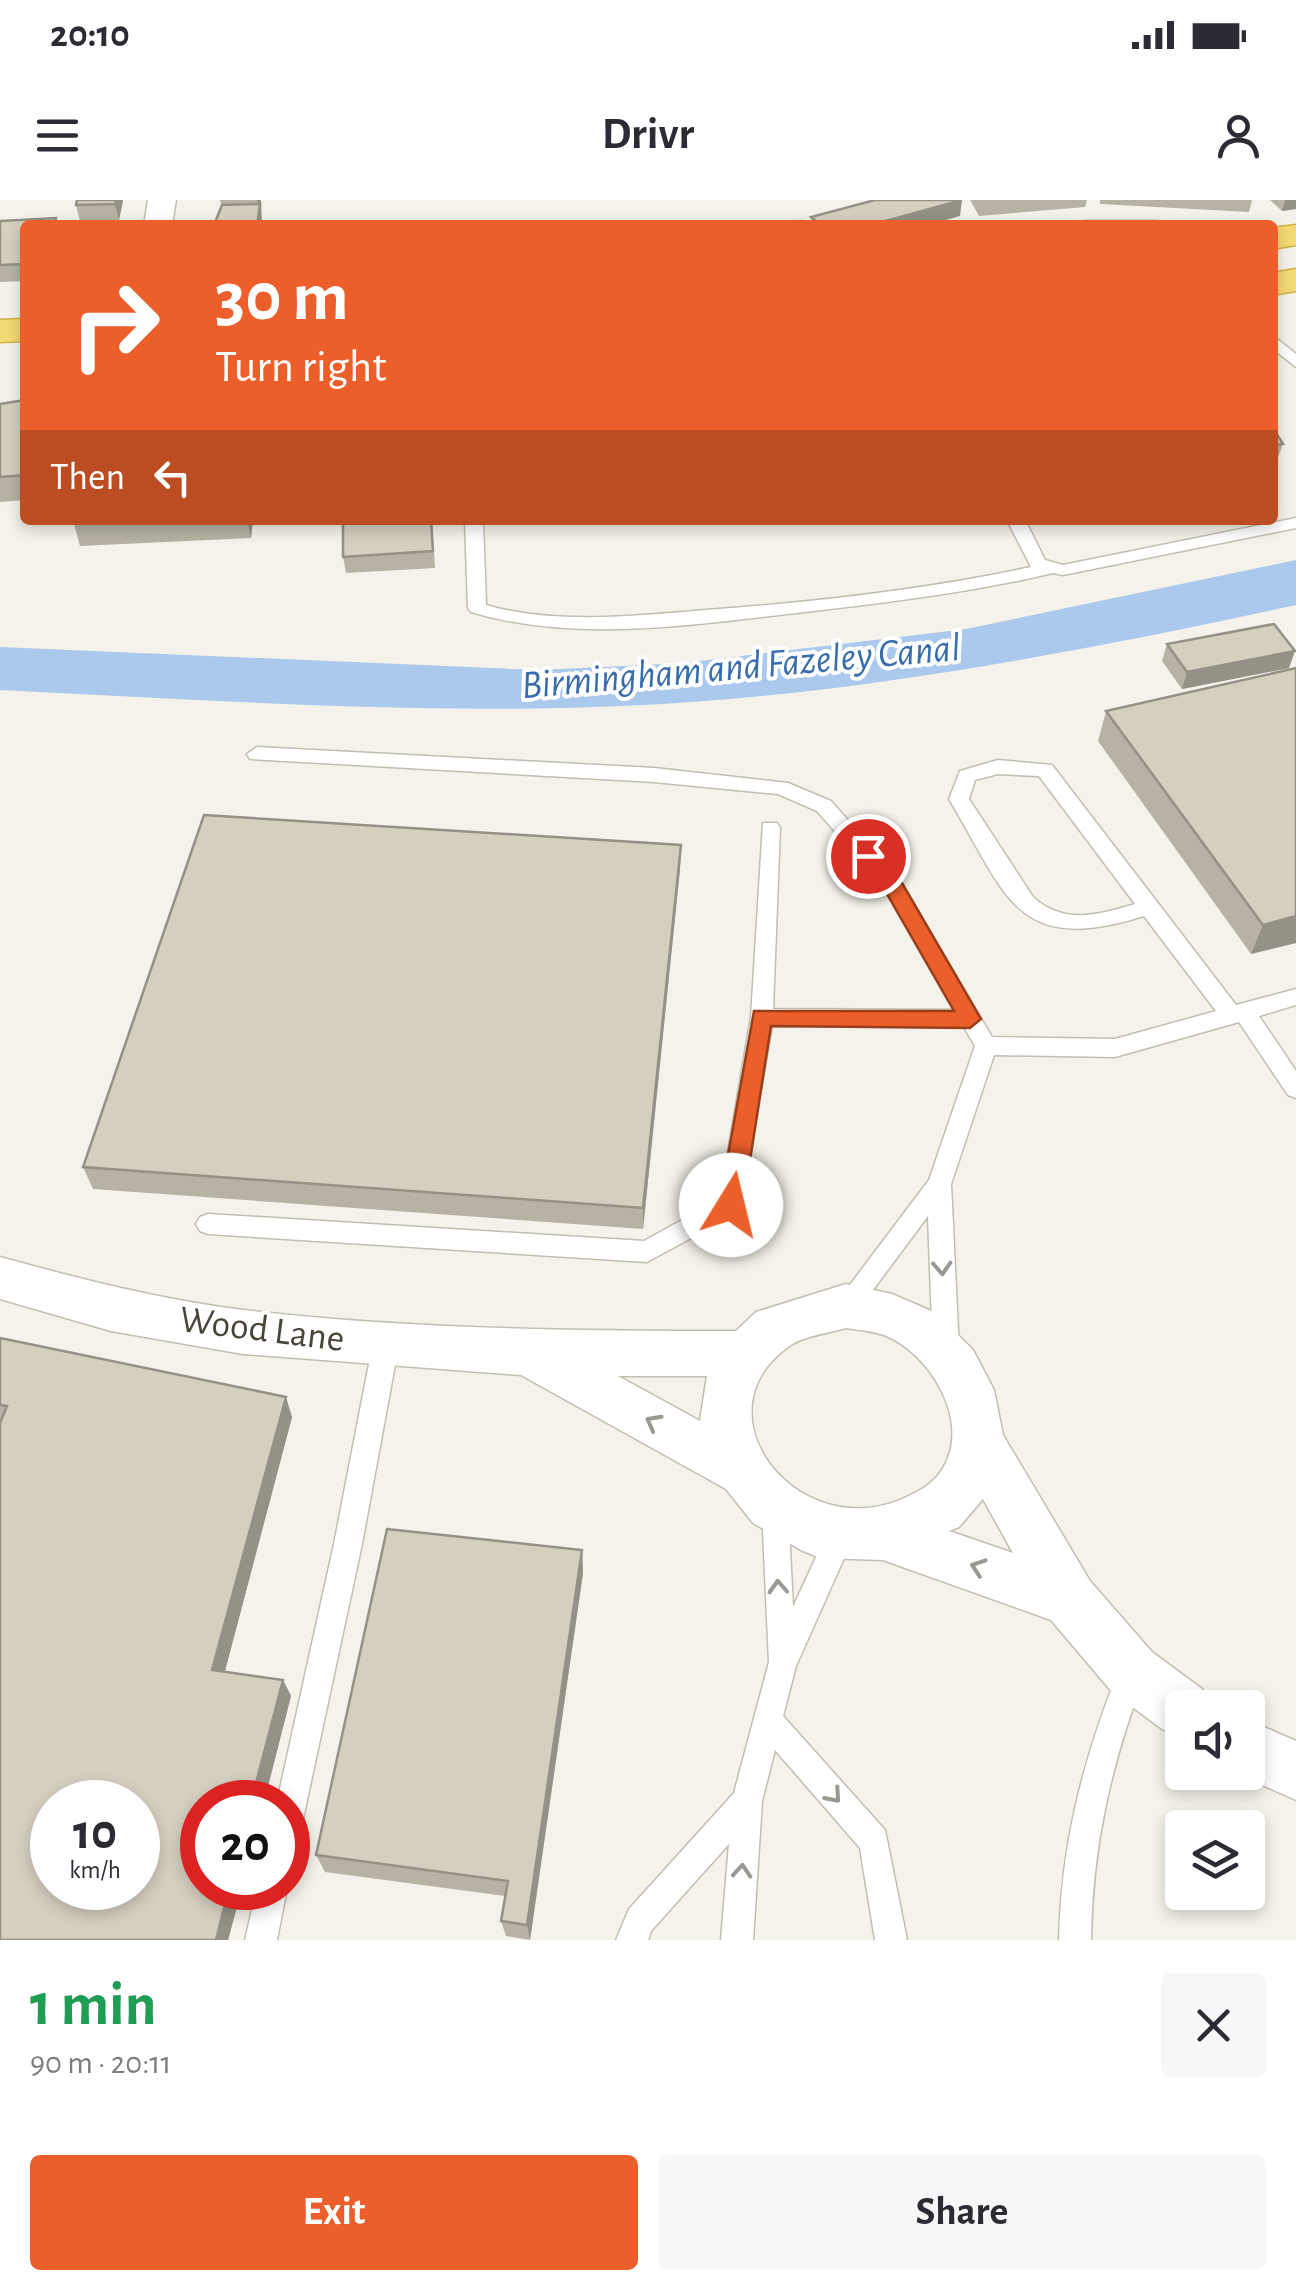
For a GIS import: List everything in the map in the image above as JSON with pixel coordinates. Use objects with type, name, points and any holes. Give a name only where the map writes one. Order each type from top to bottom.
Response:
[{"type":"street","name":"Wood Lane","points":[[0,1278],[111,1309],[243,1332],[528,1354],[742,1354]]},
{"type":"street","points":[[862,1535],[920,1522],[949,1502],[969,1473],[978,1440],[976,1409],[965,1379],[946,1352],[918,1328],[884,1312],[846,1306],[806,1311],[770,1328],[742,1354],[726,1390],[724,1430],[738,1469],[775,1510],[805,1526],[862,1535],[1070,1600]]},
{"type":"street","name":"Wood Lane","points":[[528,1354],[738,1469]]},
{"type":"street","points":[[978,1440],[1070,1600],[1132,1672],[1165,1696]]},
{"type":"street","points":[[1265,1756],[1296,1771]]},
{"type":"lane","points":[[474,525],[477,608],[507,621],[672,618],[904,597],[1296,522]]},
{"type":"lane","points":[[1018,525],[1038,564],[1047,569]]},
{"type":"lane","points":[[258,754],[654,775],[780,788],[824,806],[890,881],[986,1046],[938,1184],[846,1306]]},
{"type":"lane","points":[[1150,907],[1107,920],[1072,923],[1048,920],[1027,906],[959,799],[967,776],[998,767],[1045,770],[1296,1089]]},
{"type":"lane","points":[[208,1224],[648,1252],[731,1205],[762,1017],[770,828]]},
{"type":"lane","points":[[986,1046],[1115,1048],[1296,997]]},
{"type":"lane","points":[[762,1017],[970,1019]]},
{"type":"lane","points":[[938,1184],[946,1352]]},
{"type":"lane","points":[[297,1780],[348,1544],[386,1343]]},
{"type":"lane","points":[[737,1940],[746,1802],[770,1723],[782,1664],[775,1510]]},
{"type":"lane","points":[[782,1664],[862,1535]]},
{"type":"lane","points":[[1075,1940],[1074,1874],[1094,1770],[1132,1672]]},
{"type":"lane","points":[[770,1723],[874,1841],[891,1940]]},
{"type":"lane","points":[[632,1940],[640,1920],[746,1802]]},
{"type":"lane","points":[[261,1940],[267,1910]]},
{"type":"water","name":"Birmingham and Fazeley Canal","points":[[1296,560],[1296,605],[1023,659],[747,698],[561,708],[421,708],[0,690],[0,647],[540,670],[684,663],[966,629]]},
{"type":"building","points":[[77,200],[116,200],[115,204],[76,205]]},
{"type":"building","points":[[875,200],[962,200],[889,220],[811,217]]},
{"type":"building","points":[[260,204],[258,220],[216,220],[222,205]]},
{"type":"building","points":[[56,218],[20,220],[20,264],[0,265],[0,221]]},
{"type":"building","points":[[20,401],[20,475],[0,477],[0,404]]},
{"type":"building","points":[[343,525],[431,525],[433,551],[343,557]]},
{"type":"building","points":[[1274,624],[1295,651],[1187,672],[1167,644]]},
{"type":"building","points":[[1296,668],[1296,916],[1263,925],[1106,711]]},
{"type":"building","points":[[204,815],[681,845],[643,1208],[83,1167]]},
{"type":"building","points":[[0,1338],[286,1397],[212,1670],[283,1680],[257,1780],[180,1780],[180,1910],[224,1910],[216,1940],[0,1940],[0,1423],[7,1406],[0,1405]]},
{"type":"building","points":[[387,1529],[582,1550],[527,1925],[501,1921],[508,1881],[316,1855]]},
{"type":"route","points":[[731,1205],[762,1017],[970,1019],[890,881],[868,856]]}]
